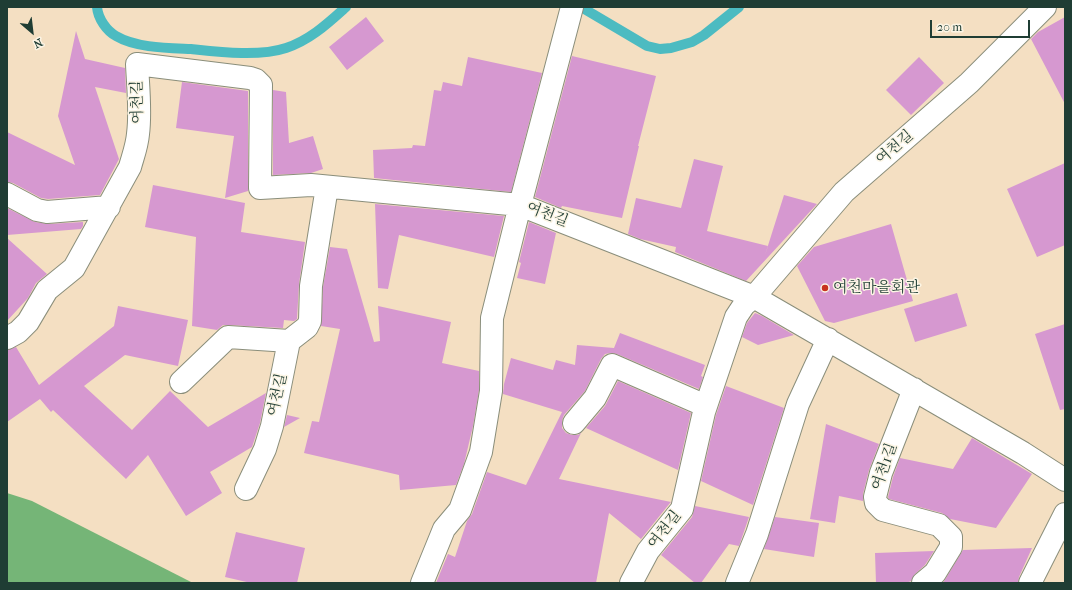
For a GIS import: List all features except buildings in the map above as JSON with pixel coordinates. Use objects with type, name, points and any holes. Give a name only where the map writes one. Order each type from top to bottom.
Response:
[{"type":"street","name":"여천길","points":[[631,583],[648,551],[682,509],[706,406],[736,317],[744,305],[754,297],[844,192],[969,83],[1045,7]]},
{"type":"street","points":[[422,583],[444,529],[460,510],[481,452],[491,391],[492,318],[570,16]]},
{"type":"street","name":"여천길","points":[[7,338],[18,332],[28,322],[47,290],[74,268],[130,167],[136,150],[138,134],[139,113],[137,64],[250,78],[256,80],[261,85],[260,188],[311,185],[520,205],[754,297]]},
{"type":"street","points":[[181,382],[228,337],[289,341],[307,327],[310,321],[311,286],[327,187]]},
{"type":"street","points":[[7,194],[37,210],[46,212],[108,207]]},
{"type":"street","points":[[754,297],[1023,453],[1065,480]]},
{"type":"street","points":[[737,583],[757,534],[798,404],[828,339]]},
{"type":"street","name":"여천길","points":[[246,489],[264,449],[272,426],[289,341]]},
{"type":"street","points":[[574,422],[595,398],[612,365],[706,406]]},
{"type":"street","name":"여천1길","points":[[914,389],[881,473],[875,496],[876,503],[883,510],[939,525],[951,537],[951,547],[935,572],[924,583]]},
{"type":"street","points":[[1030,583],[1065,514]]},
{"type":"green space","points":[[7,493],[32,501],[193,583],[7,583]]},
{"type":"waterway","points":[[97,7],[101,20],[109,31],[116,36],[133,43],[163,48],[251,53],[275,51],[295,45],[318,31],[346,7]]},
{"type":"waterway","points":[[581,7],[647,46],[660,49],[671,48],[692,42],[704,35],[739,7]]},
{"type":"place","name":"여천마을회관","points":[[825,288]]}]
